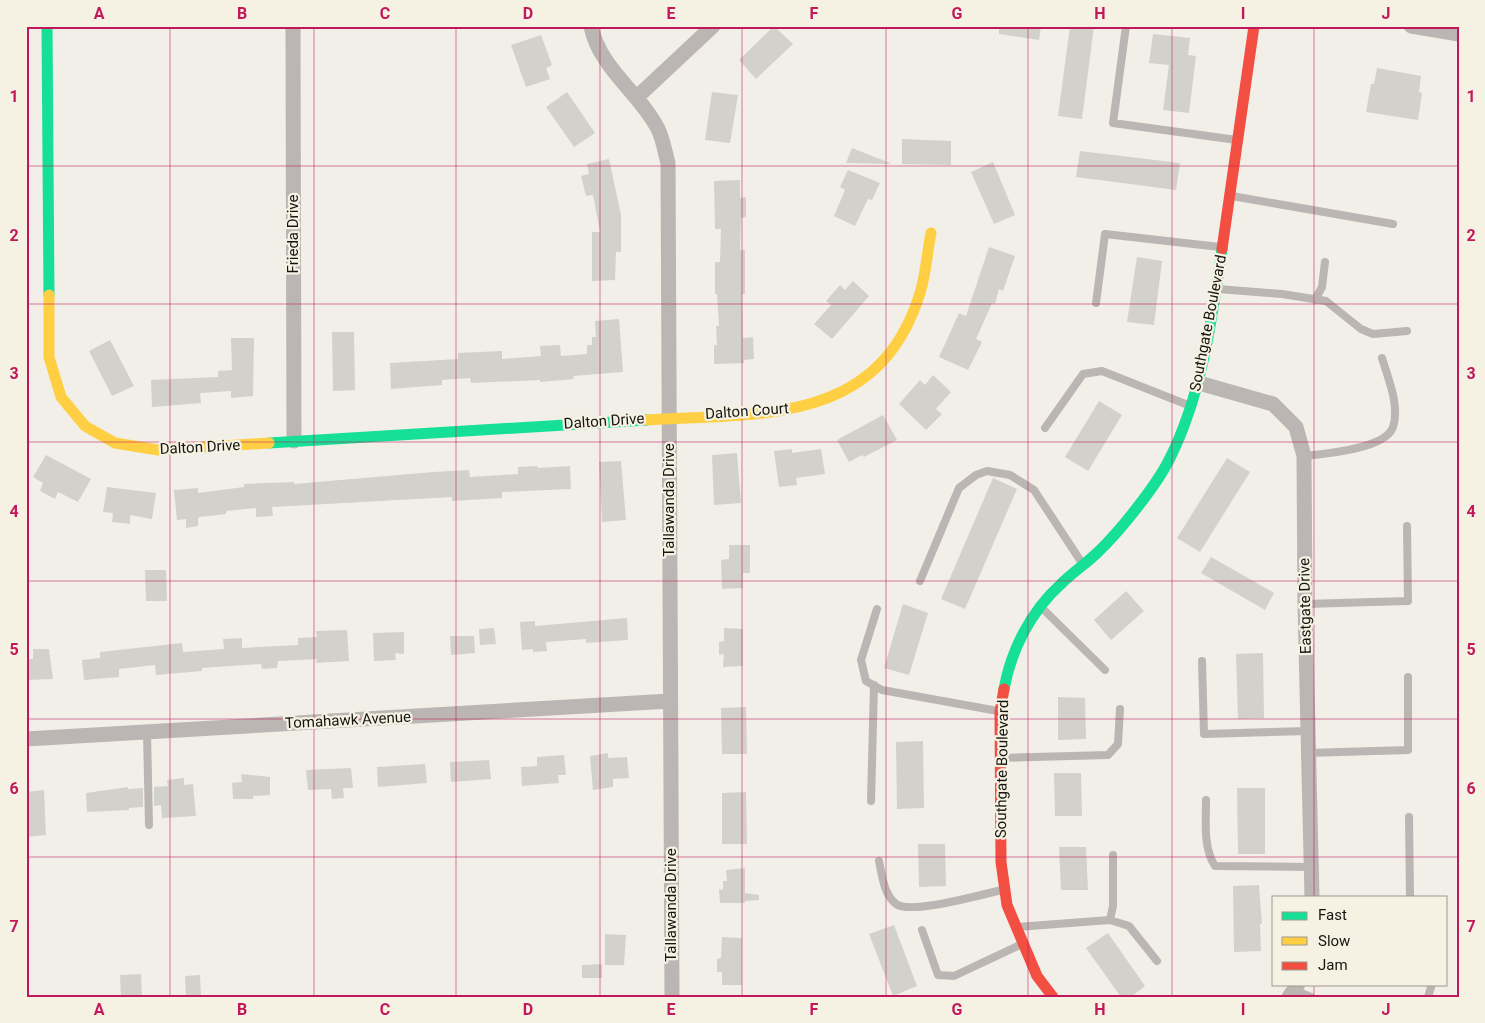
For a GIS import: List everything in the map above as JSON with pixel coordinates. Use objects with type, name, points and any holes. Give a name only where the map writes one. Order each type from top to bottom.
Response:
[{"type":"street","name":"Dalton Drive","points":[[47,26],[49,357],[60,397],[85,426],[115,443],[158,450],[669,416]]},
{"type":"street","name":"Frieda Drive","points":[[292,26],[294,441]]},
{"type":"street","name":"Tallawanda Drive","points":[[591,26],[592,33],[610,68],[636,98],[658,129],[668,163],[672,997]]},
{"type":"street","points":[[636,98],[713,26]]},
{"type":"street","name":"Southgate Boulevard","points":[[1053,997],[1037,976],[1015,927],[1007,905],[1000,862],[1000,712],[1008,668],[1019,641],[1058,584],[1099,551],[1133,512],[1170,459],[1198,383],[1216,289],[1254,26]]},
{"type":"street","points":[[1411,26],[1459,34]]},
{"type":"street","name":"Dalton Court","points":[[669,416],[784,411],[827,400],[871,374],[900,336],[920,293],[931,232]]},
{"type":"street","name":"Eastgate Drive","points":[[1198,383],[1273,404],[1296,427],[1304,456],[1305,604],[1312,896]]},
{"type":"street","name":"Tomahawk Avenue","points":[[26,739],[670,701]]},
{"type":"lane","points":[[1126,26],[1113,123],[1238,140]]},
{"type":"lane","points":[[1230,196],[1393,224]]},
{"type":"lane","points":[[1096,303],[1106,234],[1222,247]]},
{"type":"lane","points":[[1315,300],[1322,287],[1325,262]]},
{"type":"lane","points":[[1216,289],[1282,294],[1326,302],[1360,329],[1373,334],[1407,331]]},
{"type":"lane","points":[[1304,456],[1341,452],[1386,438],[1393,427],[1394,404],[1382,358]]},
{"type":"lane","points":[[1045,428],[1083,374],[1102,371],[1190,406]]},
{"type":"lane","points":[[920,581],[959,488],[976,475],[987,471],[1010,475],[1034,490],[1083,564]]},
{"type":"lane","points":[[1305,604],[1408,600],[1407,526]]},
{"type":"lane","points":[[1041,607],[1105,670]]},
{"type":"lane","points":[[878,609],[861,660],[866,681],[882,690],[1000,712]]},
{"type":"lane","points":[[1202,661],[1204,734],[1308,731]]},
{"type":"lane","points":[[1308,753],[1408,750],[1408,677]]},
{"type":"lane","points":[[871,801],[874,685]]},
{"type":"lane","points":[[1000,758],[1108,755],[1118,744],[1120,710]]},
{"type":"lane","points":[[147,732],[149,825]]},
{"type":"lane","points":[[1206,800],[1207,842],[1211,860],[1215,866],[1311,866]]},
{"type":"lane","points":[[1409,817],[1410,896]]},
{"type":"lane","points":[[1110,920],[1114,906],[1113,855]]},
{"type":"lane","points":[[880,861],[887,892],[896,905],[910,908],[930,906],[1004,889]]},
{"type":"lane","points":[[1015,927],[1110,920],[1129,926],[1157,961]]},
{"type":"lane","points":[[922,930],[938,975],[954,976],[1022,944]]},
{"type":"lane","points":[[1294,990],[1311,997]]},
{"type":"building","points":[[774,26],[793,44],[756,79],[739,60]]},
{"type":"building","points":[[999,26],[1041,26],[1039,40],[999,34]]},
{"type":"building","points":[[1070,26],[1094,26],[1082,119],[1058,116]]},
{"type":"building","points":[[1153,34],[1190,38],[1188,55],[1196,56],[1189,113],[1163,110],[1169,65],[1149,63]]},
{"type":"building","points":[[541,35],[552,65],[546,68],[550,79],[526,87],[511,45]]},
{"type":"building","points":[[1377,68],[1421,76],[1419,92],[1422,93],[1418,120],[1366,112],[1371,84],[1374,84]]},
{"type":"building","points":[[567,92],[595,133],[574,147],[546,107]]},
{"type":"building","points":[[712,92],[738,95],[730,143],[705,140]]},
{"type":"building","points":[[902,139],[951,141],[951,165],[902,164]]},
{"type":"building","points":[[852,148],[890,163],[890,164],[846,163]]},
{"type":"building","points":[[1080,151],[1180,163],[1176,190],[1076,177]]},
{"type":"building","points":[[609,159],[621,215],[621,252],[616,252],[615,280],[592,281],[592,232],[600,232],[593,195],[586,196],[581,176],[589,174],[587,164]]},
{"type":"building","points":[[993,162],[1015,215],[994,224],[971,172]]},
{"type":"building","points":[[848,170],[880,183],[872,200],[868,199],[855,226],[834,216],[845,190],[840,187]]},
{"type":"building","points":[[740,180],[740,198],[746,197],[746,217],[741,218],[740,250],[745,250],[745,294],[742,294],[743,338],[753,337],[754,359],[744,360],[744,363],[714,364],[714,345],[717,345],[716,326],[719,326],[717,294],[715,294],[715,262],[720,262],[721,229],[715,229],[714,181]]},
{"type":"building","points":[[989,247],[1015,256],[1003,291],[999,289],[995,304],[992,303],[976,339],[982,342],[968,370],[939,357],[959,313],[966,316]]},
{"type":"building","points":[[1137,257],[1162,261],[1154,325],[1127,322]]},
{"type":"building","points":[[853,281],[869,296],[832,339],[814,324],[831,305],[826,301],[840,285],[845,290]]},
{"type":"building","points":[[619,319],[623,372],[573,376],[574,379],[540,382],[540,380],[471,383],[470,378],[442,380],[442,385],[391,389],[390,363],[458,359],[458,353],[502,351],[502,359],[541,356],[540,346],[560,345],[561,356],[587,354],[587,345],[592,345],[592,337],[596,337],[595,321]]},
{"type":"building","points":[[332,332],[354,332],[355,390],[333,391]]},
{"type":"building","points":[[231,338],[254,338],[253,396],[231,398],[231,391],[200,393],[201,403],[152,407],[151,380],[218,377],[218,371],[232,370]]},
{"type":"building","points":[[110,340],[134,386],[112,396],[89,351]]},
{"type":"building","points":[[933,375],[951,392],[936,409],[942,414],[926,430],[899,404],[920,380],[925,385]]},
{"type":"building","points":[[1099,401],[1122,415],[1088,471],[1065,457]]},
{"type":"building","points":[[883,415],[897,440],[864,457],[862,455],[849,462],[837,440]]},
{"type":"building","points":[[792,449],[792,453],[821,449],[825,474],[796,478],[797,485],[779,487],[774,451]]},
{"type":"building","points":[[737,453],[741,503],[714,505],[712,455]]},
{"type":"building","points":[[46,455],[91,479],[78,502],[58,492],[55,499],[40,491],[43,483],[33,477]]},
{"type":"building","points":[[1227,458],[1250,472],[1200,552],[1177,538]]},
{"type":"building","points":[[621,461],[626,520],[602,522],[599,462]]},
{"type":"building","points":[[537,466],[538,468],[570,466],[571,489],[502,492],[502,498],[452,501],[452,497],[272,507],[273,516],[256,517],[256,508],[226,511],[226,514],[200,517],[198,518],[198,526],[186,528],[186,519],[177,520],[174,490],[198,488],[198,493],[244,487],[244,484],[294,482],[294,484],[469,470],[470,477],[518,474],[518,467]]},
{"type":"building","points":[[993,478],[1017,489],[965,609],[941,599]]},
{"type":"building","points":[[107,487],[156,493],[152,519],[130,515],[130,524],[112,522],[113,513],[103,512]]},
{"type":"building","points":[[729,545],[750,545],[750,573],[743,573],[743,588],[722,589],[721,560],[729,559]]},
{"type":"building","points":[[1211,557],[1274,593],[1265,610],[1201,573]]},
{"type":"building","points":[[145,570],[166,570],[167,601],[146,601]]},
{"type":"building","points":[[1126,591],[1144,611],[1111,640],[1094,620]]},
{"type":"building","points":[[903,604],[928,613],[909,675],[884,668]]},
{"type":"building","points":[[627,618],[628,640],[586,643],[586,639],[546,642],[547,651],[533,652],[533,649],[522,650],[520,622],[535,621],[535,626]]},
{"type":"building","points":[[494,628],[496,644],[480,645],[479,629]]},
{"type":"building","points":[[724,628],[743,629],[743,666],[723,667],[724,654],[719,655],[719,642],[724,641]]},
{"type":"building","points":[[347,630],[349,661],[316,663],[317,659],[278,661],[277,668],[262,669],[261,664],[202,668],[202,671],[156,675],[155,665],[119,669],[119,677],[84,680],[82,660],[100,658],[100,652],[182,643],[183,652],[224,649],[223,639],[242,638],[242,648],[298,645],[298,638],[317,637],[316,631]]},
{"type":"building","points":[[404,632],[404,654],[395,653],[396,660],[374,661],[373,633]]},
{"type":"building","points":[[450,636],[474,636],[475,653],[451,655]]},
{"type":"building","points":[[33,649],[49,649],[53,679],[26,680],[26,659],[33,659]]},
{"type":"building","points":[[1263,653],[1264,718],[1238,719],[1236,654]]},
{"type":"building","points":[[1058,697],[1085,698],[1086,739],[1058,740]]},
{"type":"building","points":[[746,707],[747,754],[722,754],[721,708]]},
{"type":"building","points":[[923,741],[924,808],[897,809],[896,742]]},
{"type":"building","points":[[608,753],[608,758],[627,757],[629,778],[613,779],[613,787],[593,790],[590,756]]},
{"type":"building","points":[[564,755],[566,775],[558,775],[559,783],[522,786],[521,767],[537,766],[537,757]]},
{"type":"building","points":[[489,760],[491,779],[451,782],[450,762]]},
{"type":"building","points":[[425,764],[427,783],[378,787],[377,767]]},
{"type":"building","points":[[351,768],[353,788],[343,788],[344,798],[332,799],[331,789],[308,790],[306,770]]},
{"type":"building","points":[[1054,773],[1081,773],[1082,816],[1055,816]]},
{"type":"building","points":[[241,774],[270,777],[270,795],[253,796],[253,799],[233,799],[232,783],[242,782]]},
{"type":"building","points":[[184,778],[184,785],[193,784],[196,816],[162,818],[161,805],[154,806],[154,787],[168,786],[167,780]]},
{"type":"building","points":[[128,787],[128,789],[143,788],[143,807],[129,808],[129,810],[87,812],[86,793]]},
{"type":"building","points":[[1237,788],[1265,788],[1265,854],[1238,854]]},
{"type":"building","points":[[44,790],[46,835],[26,837],[26,792]]},
{"type":"building","points":[[746,792],[747,844],[722,844],[722,793]]},
{"type":"building","points":[[918,844],[945,844],[946,886],[919,887]]},
{"type":"building","points":[[1059,847],[1086,847],[1088,890],[1061,890]]},
{"type":"building","points":[[745,868],[745,893],[759,895],[759,900],[745,901],[745,903],[720,903],[719,889],[723,890],[723,881],[727,881],[726,870]]},
{"type":"building","points":[[1259,885],[1262,924],[1260,924],[1261,951],[1234,952],[1233,886]]},
{"type":"building","points":[[894,925],[917,986],[893,996],[869,934]]},
{"type":"building","points":[[1108,933],[1145,986],[1131,997],[1121,997],[1086,948]]},
{"type":"building","points":[[605,934],[626,935],[624,965],[605,965]]},
{"type":"building","points":[[722,937],[742,938],[742,985],[722,985],[722,972],[717,972],[717,959],[721,958]]},
{"type":"building","points":[[602,964],[602,978],[582,978],[582,965]]},
{"type":"building","points":[[141,974],[142,997],[121,997],[120,975]]},
{"type":"building","points":[[200,975],[201,997],[186,997],[185,976]]},
{"type":"traffic: fast","points":[[47,26],[49,295]]},
{"type":"traffic: fast","points":[[1004,689],[1017,646],[1040,606],[1070,575],[1094,556],[1117,532],[1147,494],[1170,458],[1181,434],[1198,382],[1210,329],[1222,249]]},
{"type":"traffic: fast","points":[[269,443],[647,420]]},
{"type":"traffic: slow","points":[[647,420],[772,412],[811,404],[845,390],[876,368],[901,336],[920,293],[931,233]]},
{"type":"traffic: slow","points":[[49,295],[49,357],[61,397],[85,426],[115,443],[158,450],[269,443]]},
{"type":"traffic: jam","points":[[1222,249],[1254,26]]},
{"type":"traffic: jam","points":[[1004,689],[1000,712],[1001,862],[1007,905],[1037,976],[1053,997]]}]
